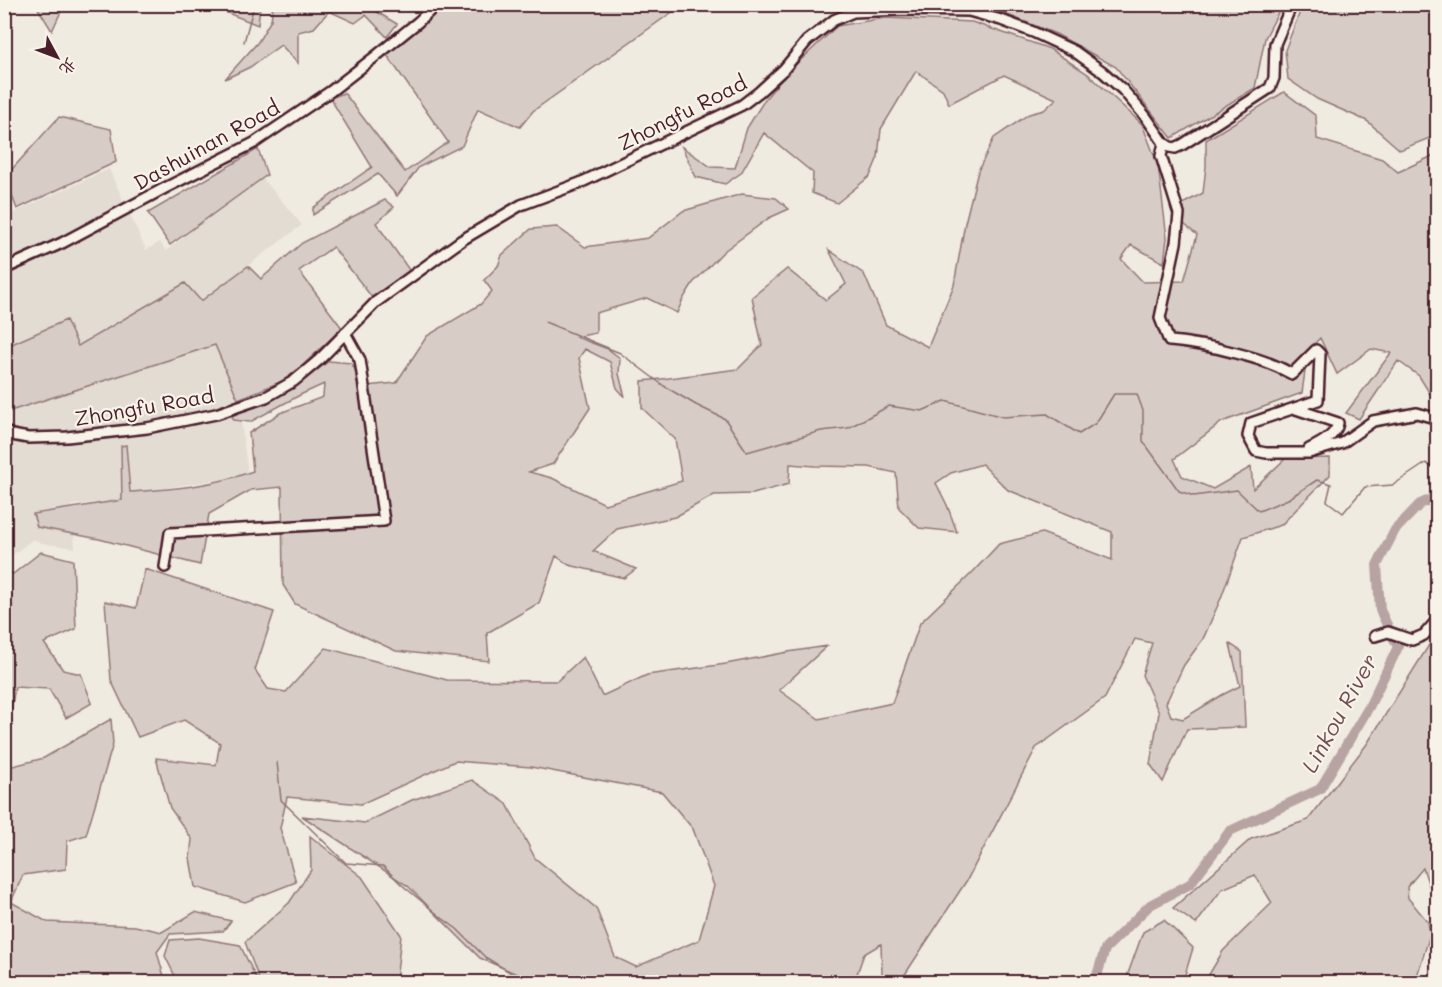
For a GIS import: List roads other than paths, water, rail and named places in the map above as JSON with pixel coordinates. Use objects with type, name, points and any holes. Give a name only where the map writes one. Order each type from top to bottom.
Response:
[{"type":"street","name":"Dashuinan Road","points":[[4,268],[62,243],[254,143],[331,91],[401,36],[437,4]]},
{"type":"street","points":[[1292,4],[1275,44],[1274,78],[1270,88],[1182,145],[1174,148],[1164,143],[1161,156],[1179,214],[1176,243],[1160,318],[1169,341],[1185,342],[1255,357],[1292,374],[1316,350],[1320,354],[1318,400],[1251,423],[1248,436],[1256,451],[1266,453],[1318,451],[1342,444],[1373,421],[1417,414],[1437,419]]},
{"type":"street","name":"Zhongfu Road","points":[[4,431],[28,438],[67,437],[147,428],[216,414],[266,397],[294,381],[319,360],[376,302],[462,240],[522,205],[580,183],[742,105],[784,69],[807,41],[834,20],[853,12],[969,11],[1033,32],[1074,51],[1103,72],[1123,90],[1164,143]]},
{"type":"street","points":[[165,567],[170,533],[384,521],[360,360],[345,333]]},
{"type":"street","points":[[1296,409],[1338,423],[1337,429],[1331,436],[1302,453]]},
{"type":"street","points":[[1375,636],[1388,632],[1412,640],[1424,635],[1437,619]]},
{"type":"waterway","points":[[244,42],[253,4]]},
{"type":"waterway","points":[[545,322],[620,353],[664,386],[725,419],[747,452],[821,431],[848,428],[889,406],[922,411],[945,401],[1003,417],[1047,414],[1079,434],[1096,423],[1114,394],[1137,394],[1143,411],[1143,441],[1179,491],[1194,496],[1237,490],[1259,511],[1288,499],[1317,480],[1331,484],[1327,501],[1343,513],[1365,487],[1393,485],[1426,463],[1438,472]]},
{"type":"waterway","name":"Linkou River","points":[[1388,627],[1380,610],[1377,565],[1395,530],[1420,504],[1438,496]]},
{"type":"waterway","name":"Linkou River","points":[[1095,982],[1105,949],[1150,905],[1190,884],[1230,831],[1320,789],[1369,707],[1398,647],[1394,639]]},
{"type":"waterway","points":[[277,762],[281,800],[346,863],[383,866],[402,885],[457,929],[485,957],[526,982]]}]
